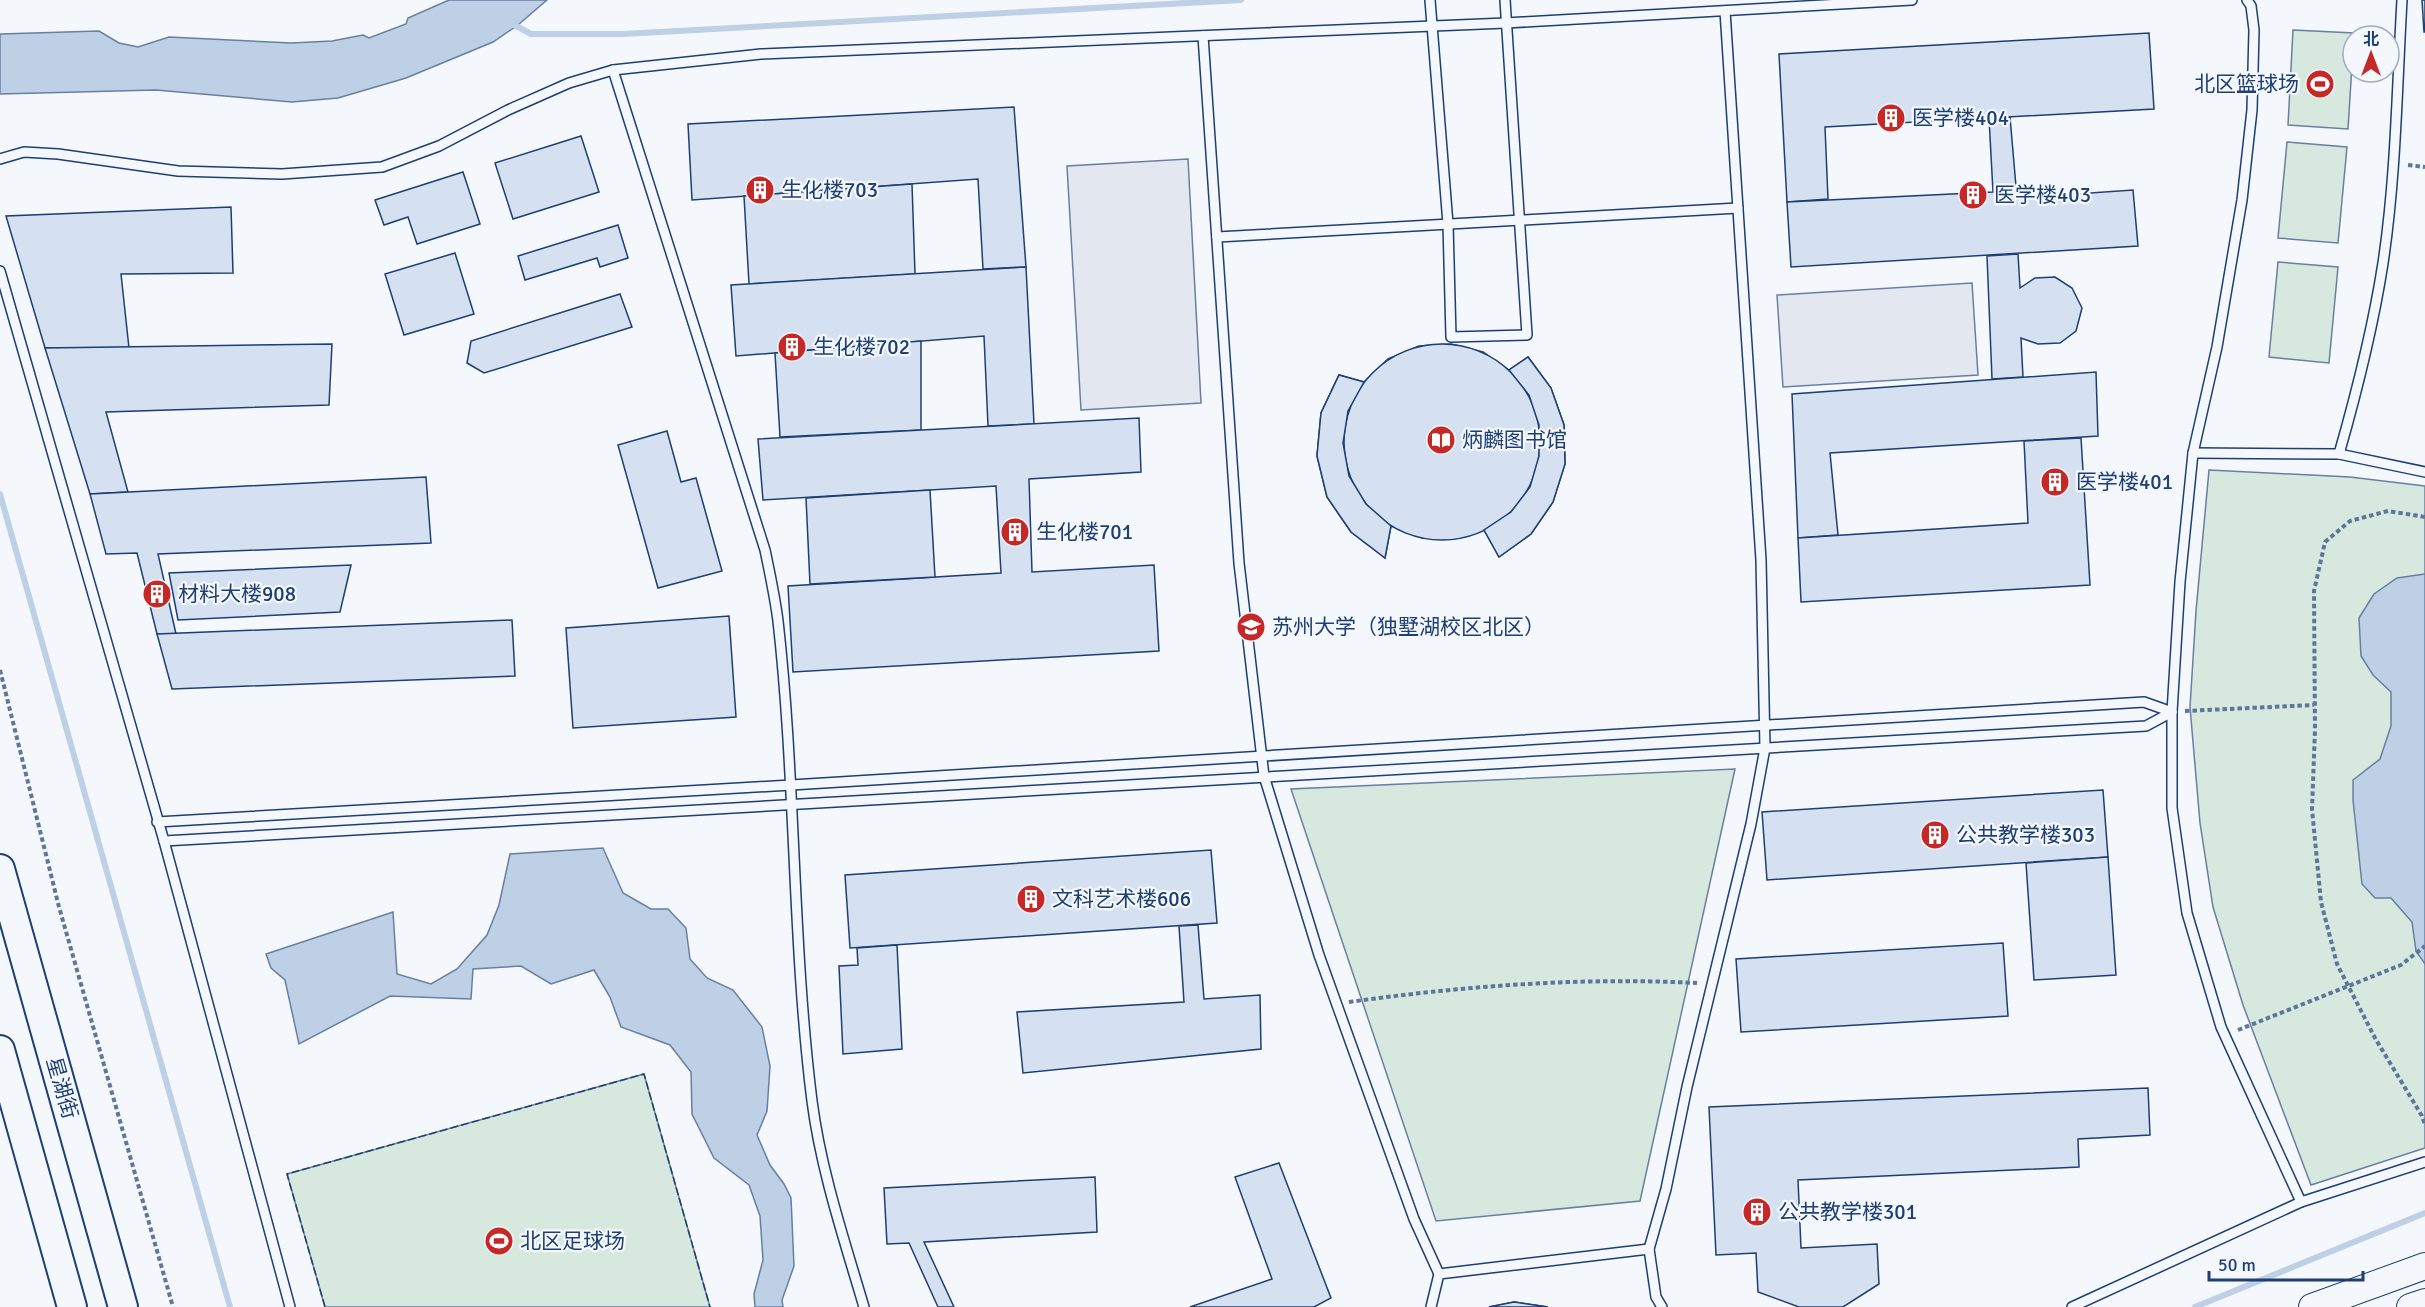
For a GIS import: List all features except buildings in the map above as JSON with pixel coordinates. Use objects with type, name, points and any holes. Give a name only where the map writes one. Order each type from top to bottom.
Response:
[{"type":"main road","name":"星湖街","points":[[0,869],[123,1307]]},
{"type":"main road","points":[[0,1050],[72,1307]]},
{"type":"main road","points":[[2312,1307],[2425,1266]]},
{"type":"main road","points":[[2410,1307],[2425,1302]]},
{"type":"lane","points":[[1430,0],[1430,26],[1448,224],[1452,337],[1527,334],[1518,220],[1506,0]]},
{"type":"lane","points":[[0,159],[24,152],[58,154],[178,171],[282,174],[382,167],[439,146],[508,110],[569,83],[613,70],[761,54],[1506,23],[1912,0]]},
{"type":"lane","points":[[2247,0],[2251,6],[2254,30],[2252,110],[2242,200],[2217,347],[2193,453],[2180,582],[2172,712],[2172,808],[2187,913],[2224,1035],[2301,1202]]},
{"type":"lane","points":[[2339,454],[2360,379],[2383,262],[2402,0]]},
{"type":"lane","points":[[1662,1307],[1656,1297],[1649,1249],[1666,1189],[1687,1088],[1751,824],[1765,747],[1761,560],[1725,11]]},
{"type":"lane","points":[[1203,36],[1239,562],[1264,776],[1336,1004],[1414,1219],[1439,1274],[1431,1307]]},
{"type":"lane","points":[[613,70],[765,550],[778,620],[812,1102],[834,1205],[864,1307]]},
{"type":"lane","points":[[1217,237],[1738,208]]},
{"type":"lane","points":[[0,271],[164,841],[290,1307]]},
{"type":"lane","points":[[2193,453],[2339,454],[2425,472]]},
{"type":"lane","points":[[157,822],[2144,702],[2172,712]]},
{"type":"lane","points":[[164,841],[2146,726],[2172,712]]},
{"type":"lane","points":[[2072,1307],[2301,1202],[2425,1162]]},
{"type":"lane","points":[[1439,1274],[1649,1249]]},
{"type":"path","points":[[2425,517],[2388,511],[2350,521],[2325,542],[2314,591],[2312,809],[2321,902],[2337,964],[2375,1038],[2425,1125]]},
{"type":"path","points":[[0,670],[59,907],[173,1307]]},
{"type":"path","points":[[2172,712],[2314,705]]},
{"type":"path","points":[[2224,1035],[2401,965],[2425,946]]},
{"type":"path","points":[[1336,1004],[1420,992],[1524,985],[1634,980],[1713,984]]},
{"type":"shaded area","name":"北区篮球场","points":[[2293,30],[2341,32],[2341,84],[2351,84],[2348,129],[2288,125]]},
{"type":"shaded area","points":[[2287,142],[2347,147],[2338,243],[2278,238]]},
{"type":"shaded area","points":[[1188,159],[1201,403],[1081,410],[1067,166]]},
{"type":"shaded area","points":[[2278,262],[2338,267],[2329,363],[2269,357]]},
{"type":"shaded area","points":[[1972,283],[1978,375],[1783,387],[1777,295]]},
{"type":"shaded area","points":[[2209,470],[2350,477],[2425,486],[2425,1148],[2311,1185],[2243,1005],[2213,907],[2200,823],[2190,707]]},
{"type":"shaded area","points":[[1735,769],[1640,1201],[1436,1221],[1291,789]]},
{"type":"shaded area","name":"北区足球场","points":[[644,1074],[710,1307],[325,1307],[287,1174]]},
{"type":"water","points":[[449,0],[547,0],[518,25],[493,42],[406,78],[338,98],[292,102],[156,90],[0,94],[0,34],[99,31],[119,43],[138,47],[169,37],[291,43],[332,41],[363,35],[369,38],[406,24],[408,18]]},
{"type":"water","points":[[2425,574],[2425,964],[2416,951],[2412,922],[2391,898],[2375,898],[2362,884],[2353,780],[2380,759],[2391,726],[2391,692],[2373,675],[2361,656],[2359,618],[2374,594],[2397,578]]},
{"type":"water","points":[[603,848],[623,893],[651,909],[668,909],[686,928],[690,959],[707,978],[733,990],[762,1027],[770,1066],[767,1111],[757,1135],[770,1165],[791,1198],[794,1266],[782,1300],[783,1307],[755,1307],[754,1294],[763,1260],[760,1216],[749,1185],[714,1158],[692,1114],[691,1072],[670,1045],[621,1027],[610,997],[594,970],[551,984],[521,966],[473,969],[471,999],[390,996],[299,1044],[285,980],[271,968],[266,954],[393,912],[397,974],[431,984],[457,969],[487,935],[499,905],[510,854]]},
{"type":"waterway","points":[[511,23],[531,34],[623,34],[1241,0]]},
{"type":"waterway","points":[[0,494],[230,1307]]},
{"type":"waterway","points":[[2195,1307],[2425,1213]]},
{"type":"fence","points":[[325,1307],[287,1174],[644,1074],[710,1307]]},
{"type":"place","name":"北区篮球场","points":[[2320,84]]},
{"type":"place","name":"医学楼404","points":[[1891,118]]},
{"type":"place","name":"生化楼703","points":[[760,190]]},
{"type":"place","name":"医学楼403","points":[[1973,195]]},
{"type":"place","name":"生化楼702","points":[[792,347]]},
{"type":"place","name":"炳麟图书馆","points":[[1441,440]]},
{"type":"place","name":"医学楼401","points":[[2055,482]]},
{"type":"place","name":"生化楼701","points":[[1015,532]]},
{"type":"place","name":"材料大楼908","points":[[157,594]]},
{"type":"place","name":"苏州大学（独墅湖校区北区）","points":[[1251,627]]},
{"type":"place","name":"公共教学楼303","points":[[1935,835]]},
{"type":"place","name":"文科艺术楼606","points":[[1031,899]]},
{"type":"place","name":"公共教学楼301","points":[[1757,1212]]},
{"type":"place","name":"北区足球场","points":[[499,1241]]}]
